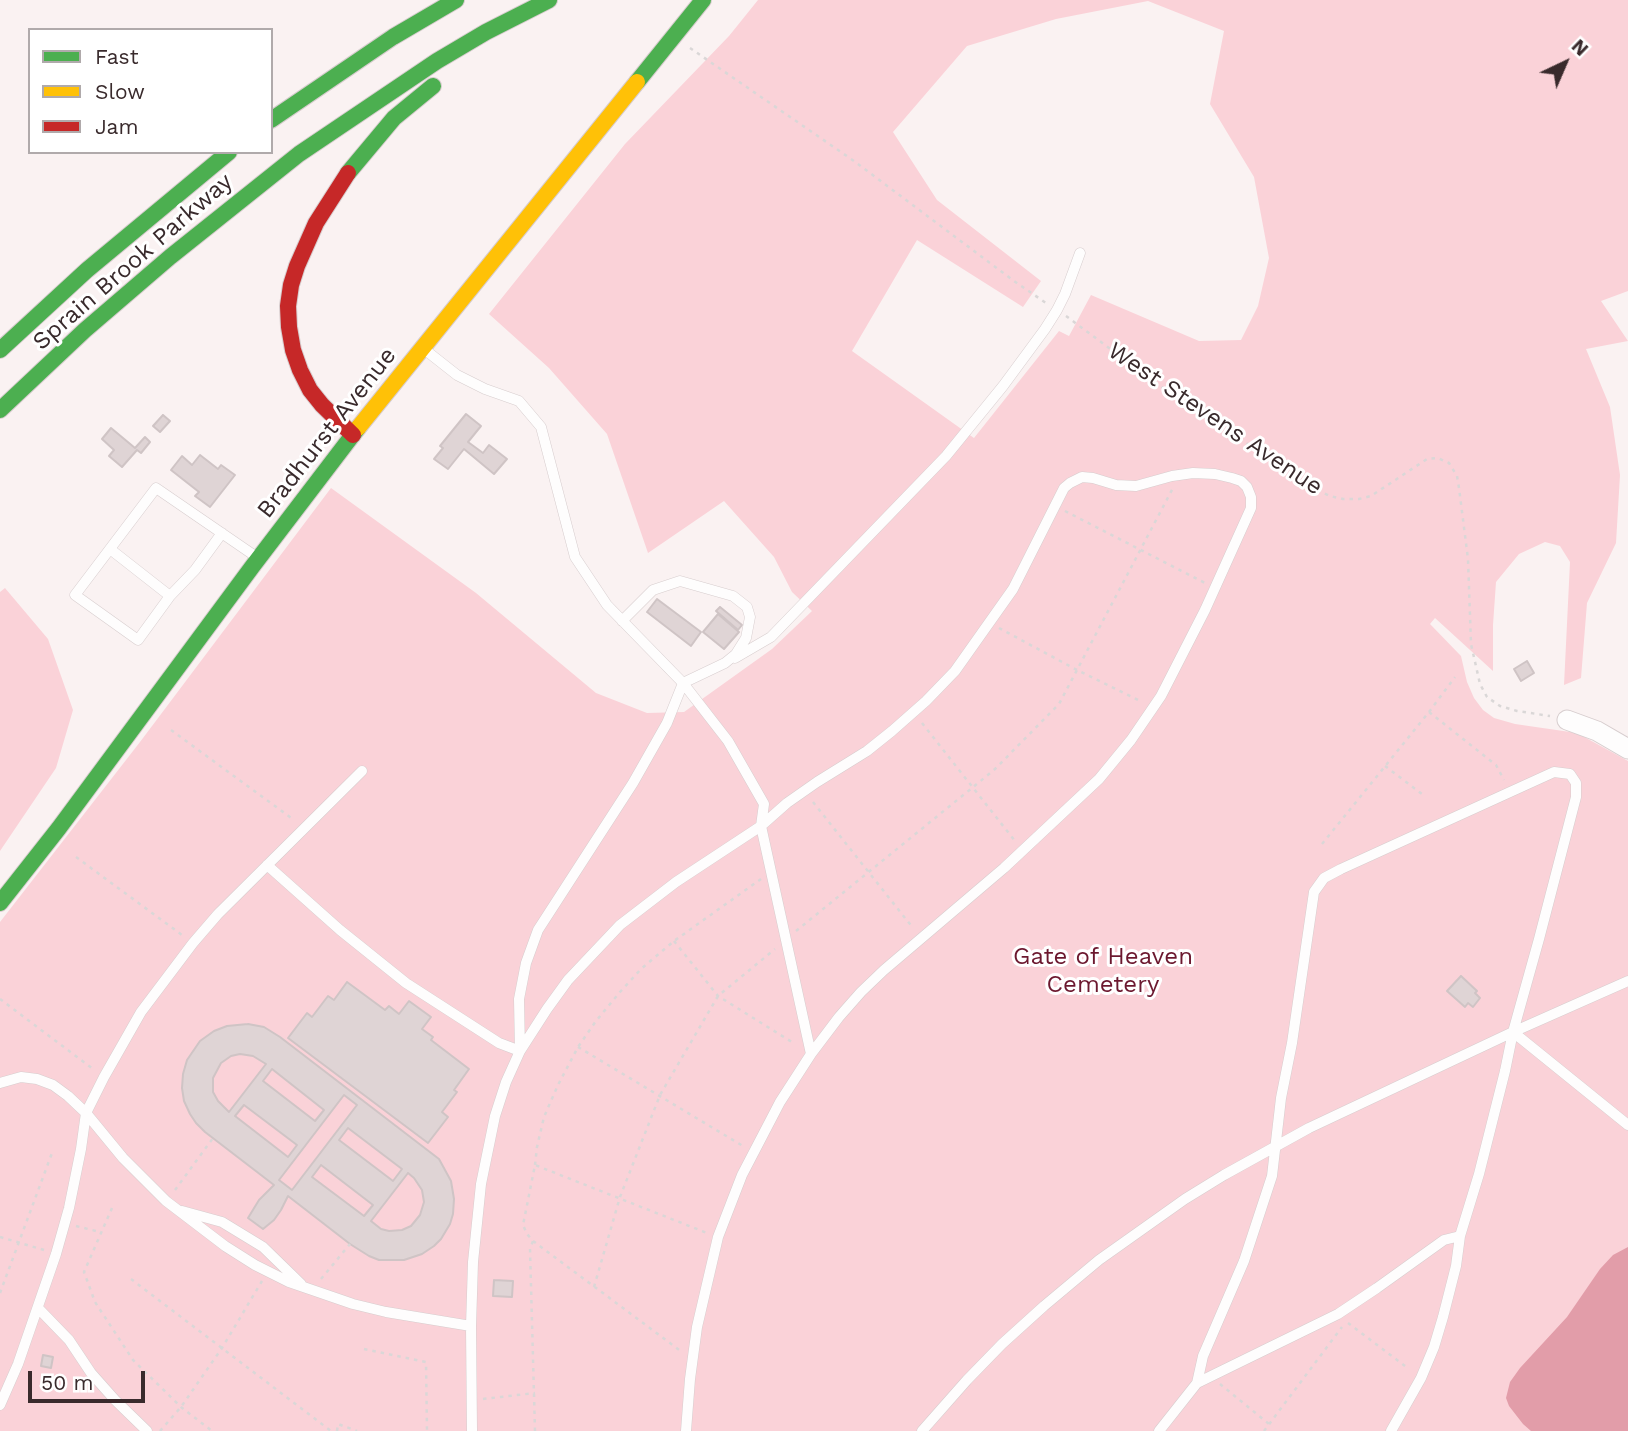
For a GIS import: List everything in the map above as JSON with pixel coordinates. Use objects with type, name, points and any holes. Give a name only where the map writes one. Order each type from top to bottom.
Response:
[{"type":"main road","points":[[273,118],[382,44],[456,0]]},
{"type":"main road","name":"Sprain Brook Parkway","points":[[0,410],[138,284],[299,154],[437,61],[549,0]]},
{"type":"main road","points":[[484,51],[554,0]]},
{"type":"main road","name":"Bradhurst Avenue","points":[[0,904],[353,435],[703,0]]},
{"type":"main road","points":[[273,117],[344,52]]},
{"type":"main road","points":[[353,435],[322,405],[310,390],[300,370],[289,327],[291,285],[316,223],[352,166],[394,118],[444,79]]},
{"type":"main road","name":"Sprain Brook Parkway","points":[[0,349],[87,270],[227,154]]},
{"type":"street","points":[[1567,720],[1628,749]]},
{"type":"lane","points":[[520,1051],[519,999],[526,962],[538,930],[633,783],[667,723],[683,683],[771,637],[946,456],[1003,386],[1057,310],[1080,253]]},
{"type":"lane","points":[[423,348],[457,374],[485,389],[519,401],[541,427],[575,557],[607,606],[683,683],[728,741],[764,804],[761,826],[811,1054]]},
{"type":"lane","points":[[472,1431],[472,1262],[481,1184],[495,1116],[520,1051],[568,979],[620,925],[676,882],[761,826],[804,791],[867,751],[955,671],[1013,589],[1070,483],[1082,477],[1116,485],[1136,486],[1172,476],[1215,474],[1241,481],[1251,497],[1251,508],[1161,696],[1131,740],[1099,779],[1023,851],[861,992],[811,1054],[780,1102],[737,1186],[718,1237],[697,1327],[686,1431]]},
{"type":"lane","points":[[222,533],[138,640],[75,595],[156,488],[222,533],[258,558]]},
{"type":"lane","points":[[110,549],[170,596]]},
{"type":"lane","points":[[622,621],[653,590],[680,581],[733,596],[747,607],[750,617],[746,638],[736,654],[725,663]]},
{"type":"lane","points":[[0,1405],[18,1364],[66,1223],[86,1113],[141,1012],[218,914],[362,771]]},
{"type":"lane","points":[[1197,1383],[1203,1356],[1244,1261],[1272,1176],[1281,1098],[1294,1031],[1314,892],[1324,878],[1341,869],[1554,772],[1570,774],[1576,783],[1576,797],[1513,1032],[1479,1174],[1460,1236],[1456,1266],[1434,1347],[1421,1378],[1391,1431]]},
{"type":"lane","points":[[267,865],[340,930],[406,983],[499,1043],[520,1051]]},
{"type":"lane","points":[[922,1431],[1002,1344],[1099,1261],[1185,1199],[1309,1128],[1628,981]]},
{"type":"lane","points":[[1513,1032],[1628,1125]]},
{"type":"lane","points":[[0,1083],[21,1077],[54,1085],[86,1113],[123,1158],[166,1201],[225,1246],[268,1271],[308,1289],[353,1304],[471,1326]]},
{"type":"lane","points":[[178,1210],[222,1222],[263,1247],[308,1289]]},
{"type":"lane","points":[[1159,1431],[1197,1383],[1338,1314],[1444,1240],[1460,1236]]},
{"type":"lane","points":[[38,1308],[69,1340],[91,1373],[147,1431]]},
{"type":"path","name":"West Stevens Avenue","points":[[674,37],[854,161],[1014,281],[1201,415],[1280,465],[1304,484],[1330,496],[1359,499],[1371,495],[1431,458],[1438,457],[1449,463],[1457,476],[1461,501],[1470,578],[1471,644],[1480,684],[1487,696],[1500,706],[1567,720]]},
{"type":"path","points":[[594,1287],[620,1197],[660,1095],[718,996],[995,769],[1059,704],[1180,475]]},
{"type":"path","points":[[1056,506],[1215,588]]},
{"type":"path","points":[[990,624],[1153,708]]},
{"type":"path","points":[[1322,844],[1455,677]]},
{"type":"path","points":[[913,712],[1023,851]]},
{"type":"path","points":[[1429,712],[1496,765],[1511,792]]},
{"type":"path","points":[[171,730],[305,829]]},
{"type":"path","points":[[1385,766],[1422,794]]},
{"type":"path","points":[[804,791],[922,938]]},
{"type":"path","points":[[76,857],[193,943]]},
{"type":"path","points":[[693,1360],[533,1241],[523,1225],[544,1117],[578,1047],[641,969],[674,941],[772,873]]},
{"type":"path","points":[[674,941],[718,996],[811,1054]]},
{"type":"path","points":[[0,999],[104,1077]]},
{"type":"path","points":[[578,1047],[754,1152]]},
{"type":"path","points":[[166,1201],[213,1138]]},
{"type":"path","points":[[0,1293],[52,1153]]},
{"type":"path","points":[[535,1165],[718,1237]]},
{"type":"path","points":[[112,1208],[84,1272],[94,1302],[133,1360],[181,1407],[212,1431]]},
{"type":"path","points":[[66,1223],[100,1232]]},
{"type":"path","points":[[0,1237],[56,1254]]},
{"type":"path","points":[[533,1241],[530,1249],[535,1431]]},
{"type":"path","points":[[308,1289],[350,1244]]},
{"type":"path","points":[[160,1431],[181,1407],[222,1348],[268,1271]]},
{"type":"path","points":[[131,1279],[331,1431]]},
{"type":"path","points":[[1264,1431],[1346,1321],[1409,1369]]},
{"type":"path","points":[[364,1349],[426,1362],[426,1431]]},
{"type":"path","points":[[1210,1376],[1269,1424]]},
{"type":"path","points":[[471,1401],[535,1393]]},
{"type":"path","points":[[337,1431],[338,1424],[357,1431]]},
{"type":"green space","name":"Gate of Heaven Cemetery","points":[[758,0],[1628,0],[1628,291],[1601,301],[1628,341],[1586,349],[1610,407],[1620,475],[1616,543],[1587,603],[1581,678],[1564,685],[1570,562],[1560,546],[1545,542],[1519,554],[1496,582],[1493,671],[1435,618],[1430,624],[1461,656],[1474,698],[1483,710],[1494,718],[1515,724],[1577,733],[1628,761],[1628,1431],[0,1431],[0,922],[140,742],[331,488],[476,593],[596,693],[647,713],[684,712],[772,649],[812,611],[792,592],[774,557],[724,501],[648,553],[607,434],[549,368],[489,314],[625,144],[729,36]],"holes":[[[1148,1],[1224,31],[1210,104],[1254,177],[1269,258],[1258,306],[1241,340],[1199,341],[1091,295],[1069,336],[1059,331],[974,438],[852,351],[917,240],[1023,307],[1041,281],[937,200],[893,132],[967,46],[1056,19]]]},
{"type":"green space","points":[[5,588],[48,639],[73,710],[56,768],[0,851],[0,592]]},
{"type":"shaded area","points":[[1628,1247],[1628,1431],[1531,1431],[1509,1406],[1506,1398],[1510,1382],[1567,1317],[1600,1269],[1613,1255]]},
{"type":"building","points":[[466,414],[481,426],[468,442],[483,453],[489,445],[507,459],[494,474],[464,449],[448,469],[434,459],[443,448],[440,446]]},
{"type":"building","points":[[163,415],[170,421],[160,432],[153,426]]},
{"type":"building","points":[[111,428],[135,448],[145,437],[150,442],[141,453],[137,450],[122,467],[109,456],[114,450],[102,439]]},
{"type":"building","points":[[200,455],[218,469],[221,465],[235,475],[210,507],[195,496],[199,492],[171,470],[182,456],[192,465]]},
{"type":"building","points":[[657,599],[701,632],[691,646],[647,612]]},
{"type":"building","points":[[720,607],[742,625],[738,630],[716,611]]},
{"type":"building","points":[[718,614],[739,632],[724,649],[703,632]]},
{"type":"building","points":[[1527,661],[1534,673],[1521,681],[1514,669]]},
{"type":"building","points":[[1461,976],[1477,991],[1475,993],[1480,998],[1473,1007],[1468,1003],[1465,1007],[1447,991]]},
{"type":"building","points":[[347,982],[385,1010],[389,1006],[399,1014],[409,1001],[431,1017],[422,1029],[433,1037],[431,1040],[469,1069],[442,1112],[448,1117],[428,1143],[288,1038],[307,1013],[312,1017],[328,996],[334,1000]]},
{"type":"building","points":[[248,1024],[264,1027],[280,1037],[439,1159],[451,1181],[454,1199],[450,1224],[434,1246],[422,1254],[404,1260],[379,1260],[350,1244],[288,1196],[274,1220],[263,1229],[248,1218],[259,1200],[274,1185],[196,1123],[184,1101],[182,1088],[187,1060],[200,1041],[227,1026]],"holes":[[[231,1056],[253,1056],[266,1064],[229,1112],[213,1092],[213,1078],[221,1063]],[[272,1069],[324,1110],[315,1121],[263,1081]],[[344,1095],[357,1105],[292,1190],[279,1180]],[[244,1105],[297,1145],[288,1157],[235,1116]],[[348,1128],[402,1169],[393,1181],[339,1140]],[[321,1165],[373,1205],[364,1216],[312,1177]],[[408,1173],[422,1190],[424,1202],[420,1215],[411,1226],[402,1230],[381,1229],[371,1221]]]},
{"type":"building","points":[[494,1280],[513,1281],[512,1297],[493,1296]]},
{"type":"building","points":[[43,1355],[53,1357],[51,1368],[41,1366]]},
{"type":"traffic: fast","points":[[273,119],[393,37],[456,0]]},
{"type":"traffic: fast","points":[[0,410],[85,330],[170,257],[299,154],[437,61],[549,0]]},
{"type":"traffic: fast","points":[[637,82],[703,0]]},
{"type":"traffic: fast","points":[[348,173],[394,118],[433,86]]},
{"type":"traffic: fast","points":[[0,350],[87,270],[227,154]]},
{"type":"traffic: fast","points":[[0,903],[358,428]]},
{"type":"traffic: slow","points":[[358,428],[637,82]]},
{"type":"traffic: jam","points":[[348,173],[316,223],[297,266],[288,306],[293,350],[310,390],[353,435]]}]
